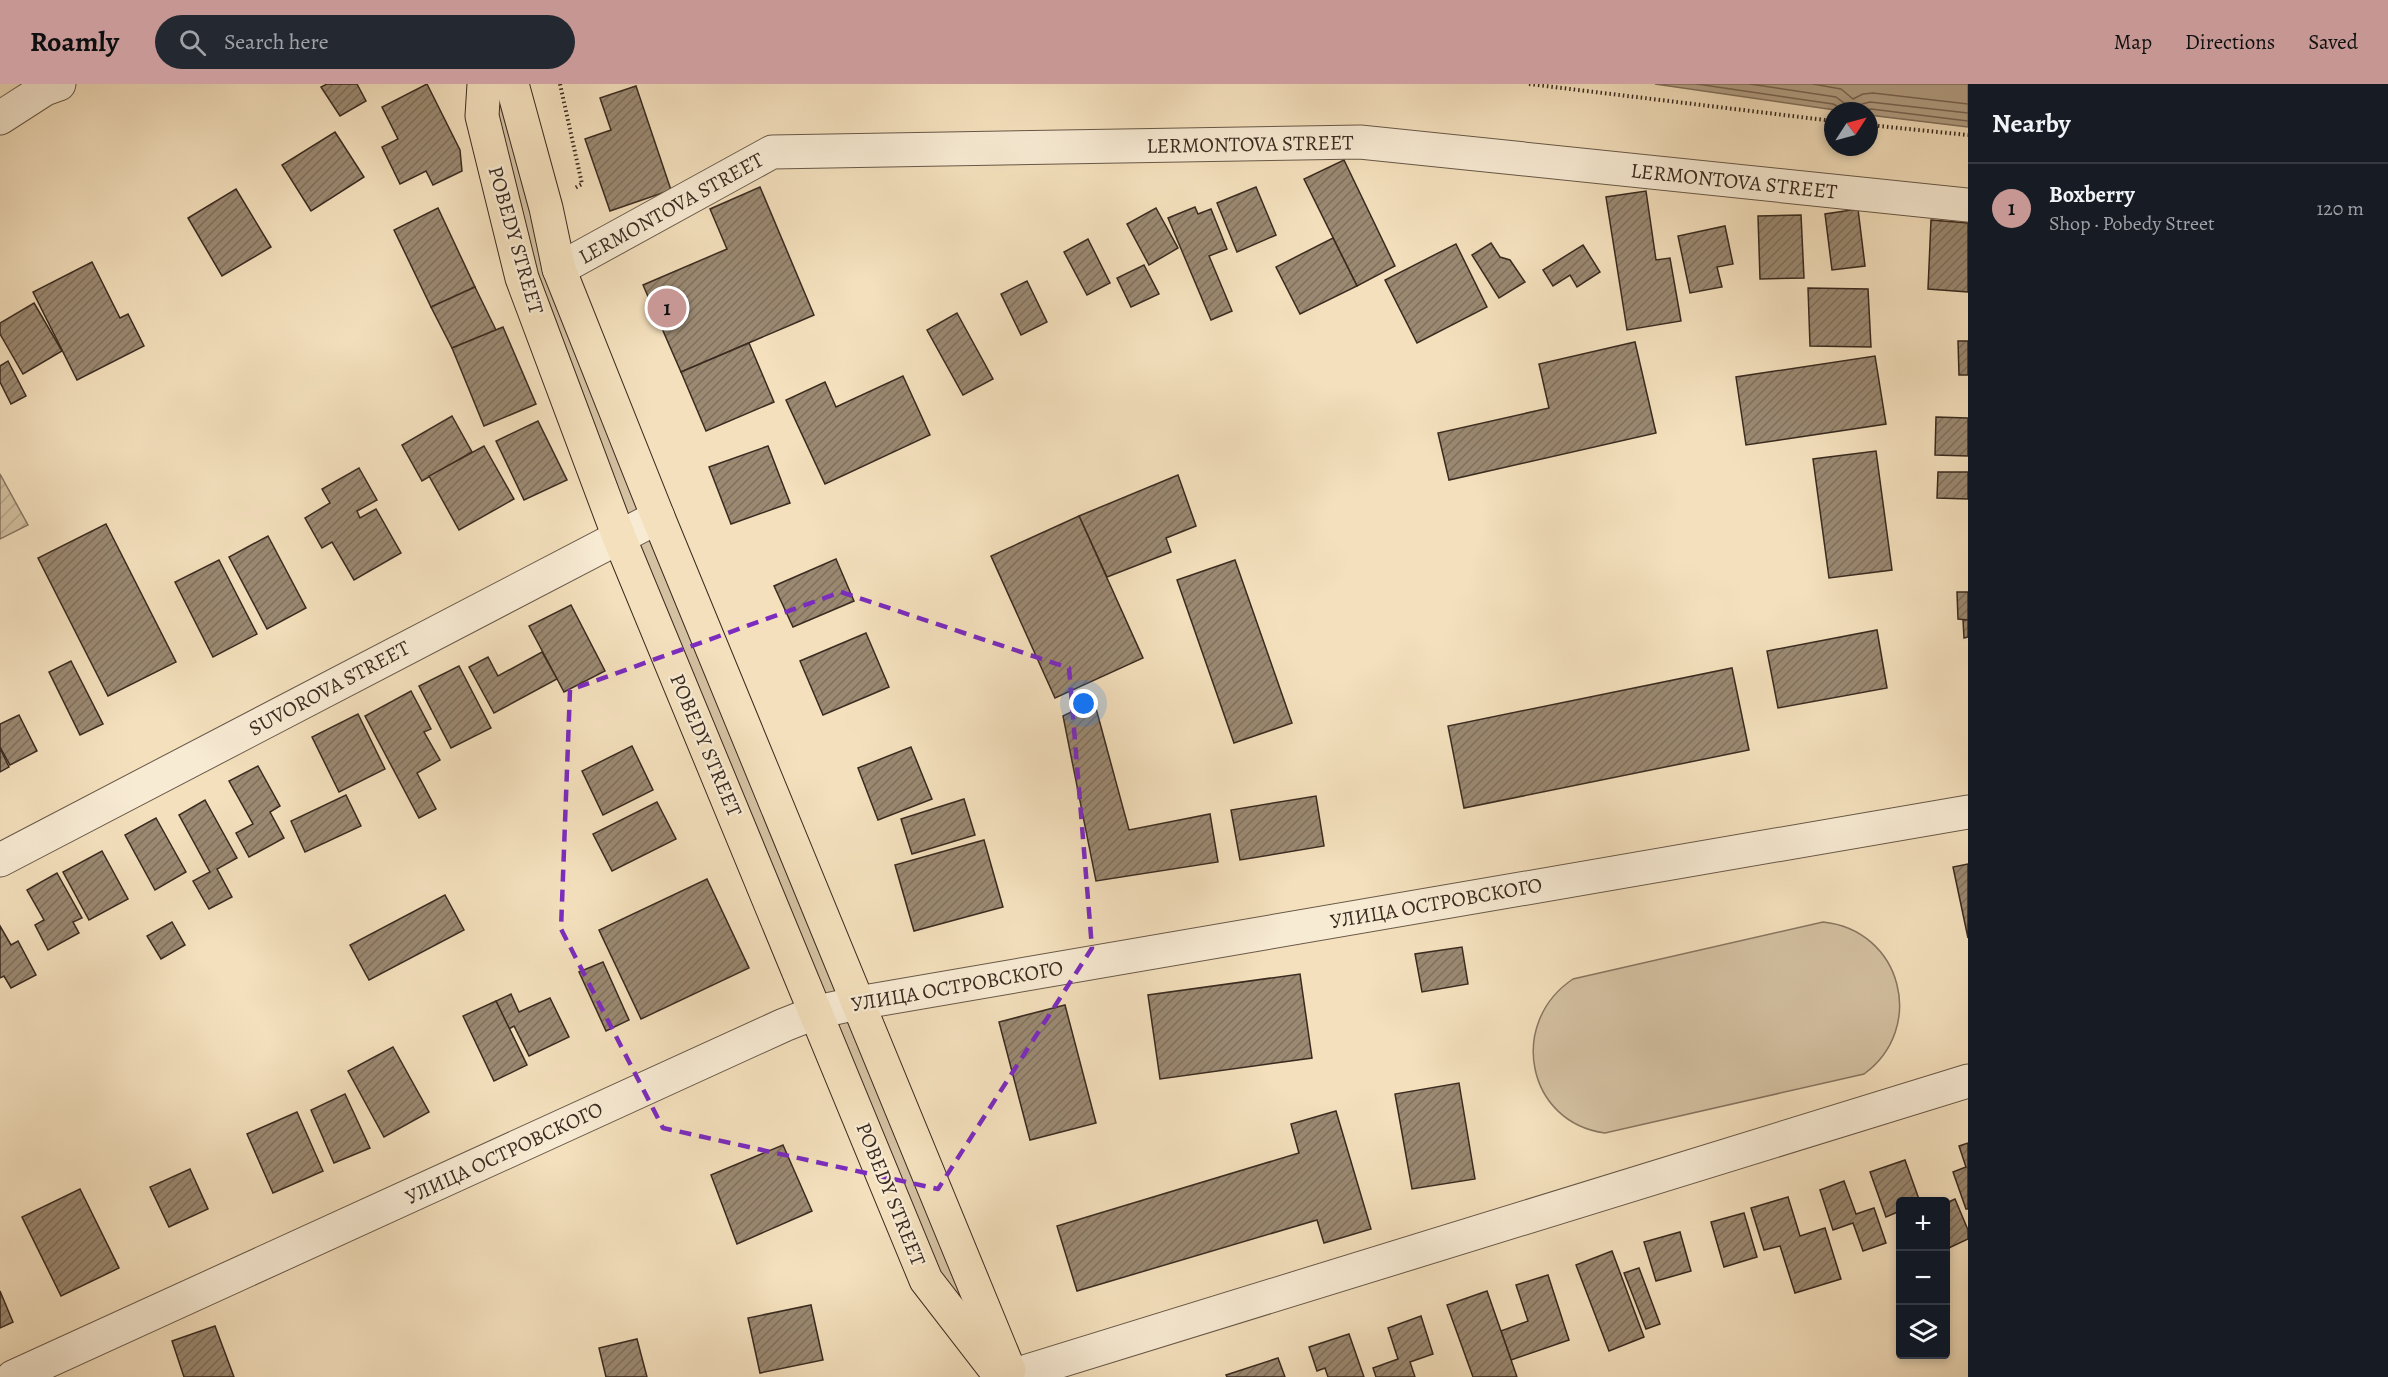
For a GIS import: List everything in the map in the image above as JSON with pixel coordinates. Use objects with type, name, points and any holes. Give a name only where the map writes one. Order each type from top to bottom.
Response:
[{"type":"main road","name":"POBEDY STREET","points":[[484,84],[482,116],[522,278],[619,537],[926,1280],[1008,1377]]},
{"type":"main road","name":"POBEDY STREET","points":[[512,84],[546,208],[559,269],[1008,1377]]},
{"type":"street","points":[[0,118],[45,89],[59,84]]},
{"type":"street","name":"LERMONTOVA STREET","points":[[559,269],[772,152],[1360,142],[1968,205]]},
{"type":"street","name":"SUVOROVA STREET","points":[[0,860],[658,517]]},
{"type":"street","name":"УЛИЦА ОСТРОВСКОГО","points":[[13,1377],[817,1012],[858,1003],[1968,812]]},
{"type":"street","points":[[1008,1377],[1968,1081]]},
{"type":"path","points":[[1529,84],[1824,120]]},
{"type":"path","points":[[1878,126],[1968,135]]},
{"type":"highlighted area","points":[[841,592],[1069,668],[1092,948],[938,1189],[663,1128],[561,929],[570,690]]},
{"type":"shaded area","points":[[496,84],[648,514],[631,525],[534,276],[494,117]]},
{"type":"shaded area","points":[[0,474],[28,525],[0,539]]},
{"type":"shaded area","points":[[653,528],[844,996],[824,1002],[634,538]]},
{"type":"shaded area","points":[[1823,922],[1850,929],[1872,943],[1887,961],[1897,984],[1900,1008],[1895,1032],[1884,1055],[1864,1074],[1605,1133],[1579,1125],[1558,1111],[1543,1091],[1535,1069],[1534,1044],[1539,1020],[1552,998],[1573,979]]},
{"type":"shaded area","points":[[851,1011],[989,1345],[932,1268],[831,1015]]},
{"type":"water","points":[[1655,84],[1968,84],[1968,127],[1878,116],[1878,102],[1824,102],[1824,108]]},
{"type":"building","points":[[327,84],[357,84],[366,101],[340,116],[321,87]]},
{"type":"building","points":[[427,84],[460,150],[462,171],[433,185],[426,171],[400,184],[382,147],[398,139],[382,107]]},
{"type":"building","points":[[636,86],[671,190],[610,211],[585,139],[611,130],[600,98]]},
{"type":"building","points":[[335,132],[364,177],[311,211],[282,165]]},
{"type":"building","points":[[1344,160],[1395,266],[1357,286],[1304,179]]},
{"type":"building","points":[[760,187],[814,315],[681,372],[643,285],[727,249],[710,209]]},
{"type":"building","points":[[1256,187],[1276,235],[1237,252],[1217,203]]},
{"type":"building","points":[[236,189],[271,247],[222,276],[188,218]]},
{"type":"building","points":[[1646,191],[1656,260],[1670,258],[1681,321],[1627,330],[1606,197]]},
{"type":"building","points":[[1195,207],[1198,214],[1211,209],[1227,249],[1209,256],[1232,311],[1211,320],[1168,218]]},
{"type":"building","points":[[438,208],[475,287],[431,307],[394,230]]},
{"type":"building","points":[[1156,208],[1178,248],[1149,265],[1127,224]]},
{"type":"building","points":[[1858,209],[1865,266],[1832,270],[1825,214]]},
{"type":"building","points":[[1801,215],[1804,278],[1760,279],[1758,216]]},
{"type":"building","points":[[1931,220],[1968,223],[1968,292],[1928,289]]},
{"type":"building","points":[[1725,226],[1733,264],[1717,267],[1722,287],[1690,293],[1678,236]]},
{"type":"building","points":[[1333,238],[1357,286],[1300,314],[1276,267]]},
{"type":"building","points":[[1088,239],[1110,283],[1087,295],[1064,252]]},
{"type":"building","points":[[1491,243],[1500,257],[1510,260],[1525,282],[1499,298],[1472,255]]},
{"type":"building","points":[[1456,244],[1487,307],[1417,343],[1385,280]]},
{"type":"building","points":[[1583,245],[1600,272],[1577,287],[1570,275],[1553,286],[1543,270]]},
{"type":"building","points":[[92,262],[120,318],[128,314],[144,346],[77,380],[33,292]]},
{"type":"building","points":[[1144,265],[1159,294],[1131,307],[1117,278]]},
{"type":"building","points":[[1027,281],[1047,322],[1021,335],[1001,294]]},
{"type":"building","points":[[475,287],[496,330],[452,348],[431,307]]},
{"type":"building","points":[[1808,288],[1868,289],[1871,347],[1810,346]]},
{"type":"building","points":[[34,303],[62,351],[23,374],[0,334],[0,323]]},
{"type":"building","points":[[957,313],[993,379],[963,395],[927,330]]},
{"type":"building","points":[[503,327],[536,404],[484,426],[452,348]]},
{"type":"building","points":[[1958,341],[1968,341],[1968,375],[1959,375]]},
{"type":"building","points":[[1635,342],[1656,433],[1449,480],[1438,433],[1549,408],[1539,364]]},
{"type":"building","points":[[749,343],[774,402],[706,431],[681,372]]},
{"type":"building","points":[[1875,356],[1886,424],[1746,445],[1736,377]]},
{"type":"building","points":[[8,361],[26,396],[11,404],[0,382],[0,366]]},
{"type":"building","points":[[903,376],[930,435],[825,484],[786,400],[825,382],[836,407]]},
{"type":"building","points":[[452,416],[472,452],[422,481],[402,445]]},
{"type":"building","points":[[1936,417],[1968,418],[1968,456],[1935,455]]},
{"type":"building","points":[[538,421],[567,480],[524,500],[496,441]]},
{"type":"building","points":[[484,446],[514,499],[459,530],[429,476]]},
{"type":"building","points":[[768,446],[790,503],[731,524],[709,467]]},
{"type":"building","points":[[1876,451],[1892,570],[1829,578],[1813,459]]},
{"type":"building","points":[[359,468],[377,500],[357,511],[360,518],[376,509],[401,553],[354,580],[332,542],[322,548],[305,518],[330,503],[322,489]]},
{"type":"building","points":[[1938,472],[1968,472],[1968,499],[1937,498]]},
{"type":"building","points":[[1178,475],[1196,526],[1166,538],[1171,552],[1107,577],[1079,516]]},
{"type":"building","points":[[1079,516],[1143,658],[1055,698],[991,556]]},
{"type":"building","points":[[106,524],[176,662],[108,696],[38,558]]},
{"type":"building","points":[[268,536],[306,608],[267,629],[229,557]]},
{"type":"building","points":[[836,559],[854,601],[793,627],[774,586]]},
{"type":"building","points":[[219,560],[257,634],[213,657],[175,582]]},
{"type":"building","points":[[1235,560],[1292,723],[1234,743],[1177,580]]},
{"type":"building","points":[[1957,592],[1968,592],[1968,620],[1958,619]]},
{"type":"building","points":[[571,605],[605,671],[564,692],[529,626]]},
{"type":"building","points":[[1963,620],[1968,620],[1968,637],[1964,638]]},
{"type":"building","points":[[1877,630],[1887,688],[1778,708],[1767,651]]},
{"type":"building","points":[[866,633],[889,687],[823,715],[800,661]]},
{"type":"building","points":[[542,652],[557,679],[494,713],[469,667],[488,657],[498,676]]},
{"type":"building","points":[[71,661],[103,724],[80,735],[49,672]]},
{"type":"building","points":[[459,666],[491,728],[451,748],[419,686]]},
{"type":"building","points":[[1732,668],[1749,750],[1464,808],[1448,726]]},
{"type":"building","points":[[411,691],[431,729],[424,732],[440,760],[417,773],[436,809],[419,818],[365,716]]},
{"type":"building","points":[[1094,701],[1129,830],[1210,814],[1218,862],[1096,881],[1063,716]]},
{"type":"building","points":[[358,714],[385,769],[339,792],[312,737]]},
{"type":"building","points":[[19,715],[37,751],[10,765],[0,747],[0,724]]},
{"type":"building","points":[[632,746],[653,790],[603,815],[582,771]]},
{"type":"building","points":[[911,747],[932,799],[878,820],[858,768]]},
{"type":"building","points":[[0,748],[9,767],[0,772]]},
{"type":"building","points":[[258,766],[280,806],[270,812],[284,838],[249,857],[236,833],[253,824],[229,781]]},
{"type":"building","points":[[346,795],[361,826],[305,852],[291,821]]},
{"type":"building","points":[[1316,796],[1324,846],[1240,860],[1231,810]]},
{"type":"building","points":[[964,799],[975,835],[912,854],[901,819]]},
{"type":"building","points":[[205,800],[237,858],[217,869],[232,897],[209,909],[193,881],[210,872],[179,815]]},
{"type":"building","points":[[657,802],[676,839],[612,871],[593,834]]},
{"type":"building","points":[[156,818],[186,872],[155,890],[125,835]]},
{"type":"building","points":[[984,840],[1003,907],[914,931],[895,865]]},
{"type":"building","points":[[102,851],[128,899],[89,920],[63,872]]},
{"type":"building","points":[[1968,864],[1968,938],[1953,867]]},
{"type":"building","points":[[57,873],[82,918],[73,922],[79,933],[48,950],[35,925],[44,920],[27,890]]},
{"type":"building","points":[[707,879],[749,968],[641,1019],[599,930]]},
{"type":"building","points":[[445,895],[464,930],[369,980],[350,945]]},
{"type":"building","points":[[172,922],[185,945],[161,959],[147,936]]},
{"type":"building","points":[[0,926],[11,945],[18,941],[36,975],[11,988],[4,976],[0,978]]},
{"type":"building","points":[[1462,947],[1468,984],[1422,992],[1415,954]]},
{"type":"building","points":[[603,962],[629,1020],[606,1031],[579,972]]},
{"type":"building","points":[[1300,974],[1312,1058],[1160,1079],[1148,995]]},
{"type":"building","points":[[511,994],[519,1012],[550,998],[569,1037],[529,1056],[514,1026],[509,1029],[496,1001]]},
{"type":"building","points":[[496,1001],[527,1065],[494,1081],[463,1016]]},
{"type":"building","points":[[1065,1005],[1096,1123],[1030,1140],[999,1022]]},
{"type":"building","points":[[393,1047],[429,1112],[384,1137],[348,1071]]},
{"type":"building","points":[[1459,1083],[1475,1179],[1412,1189],[1395,1094]]},
{"type":"building","points":[[345,1094],[370,1148],[334,1163],[311,1110]]},
{"type":"building","points":[[1336,1111],[1371,1229],[1324,1243],[1317,1220],[1077,1291],[1057,1226],[1299,1153],[1291,1124]]},
{"type":"building","points":[[297,1112],[323,1171],[273,1193],[247,1134]]},
{"type":"building","points":[[1968,1143],[1968,1209],[1966,1209],[1953,1172],[1966,1167],[1959,1146]]},
{"type":"building","points":[[783,1145],[812,1211],[737,1244],[711,1175]]},
{"type":"building","points":[[1905,1160],[1918,1197],[1896,1197],[1896,1213],[1886,1217],[1870,1172]]},
{"type":"building","points":[[190,1169],[208,1209],[169,1227],[150,1187]]},
{"type":"building","points":[[1844,1181],[1856,1214],[1874,1208],[1886,1243],[1863,1251],[1853,1223],[1833,1230],[1820,1190]]},
{"type":"building","points":[[80,1189],[119,1268],[61,1296],[22,1217]]},
{"type":"building","points":[[1788,1197],[1800,1236],[1825,1228],[1841,1279],[1795,1293],[1780,1246],[1764,1250],[1751,1208]]},
{"type":"building","points":[[1955,1199],[1968,1230],[1968,1239],[1950,1248],[1950,1201]]},
{"type":"building","points":[[1744,1213],[1757,1257],[1724,1267],[1711,1222]]},
{"type":"building","points":[[1680,1232],[1691,1271],[1656,1281],[1644,1242]]},
{"type":"building","points":[[1612,1251],[1644,1337],[1609,1351],[1576,1265]]},
{"type":"building","points":[[1639,1268],[1660,1324],[1646,1329],[1624,1273]]},
{"type":"building","points":[[1548,1275],[1569,1340],[1511,1360],[1501,1331],[1528,1321],[1516,1285]]},
{"type":"building","points":[[0,1291],[13,1322],[0,1328]]},
{"type":"building","points":[[1487,1291],[1517,1377],[1473,1377],[1447,1305]]},
{"type":"building","points":[[811,1305],[823,1360],[760,1373],[748,1318]]},
{"type":"building","points":[[1421,1316],[1433,1354],[1410,1362],[1415,1377],[1376,1377],[1373,1368],[1398,1359],[1388,1328]]},
{"type":"building","points":[[215,1326],[234,1377],[184,1377],[172,1341]]},
{"type":"building","points":[[1349,1334],[1364,1377],[1328,1377],[1325,1368],[1317,1371],[1309,1347]]},
{"type":"building","points":[[637,1339],[647,1377],[606,1377],[599,1348]]},
{"type":"building","points":[[1278,1358],[1285,1377],[1227,1377],[1226,1375]]},
{"type":"place","name":"Boxberry","points":[[667,308]]}]
